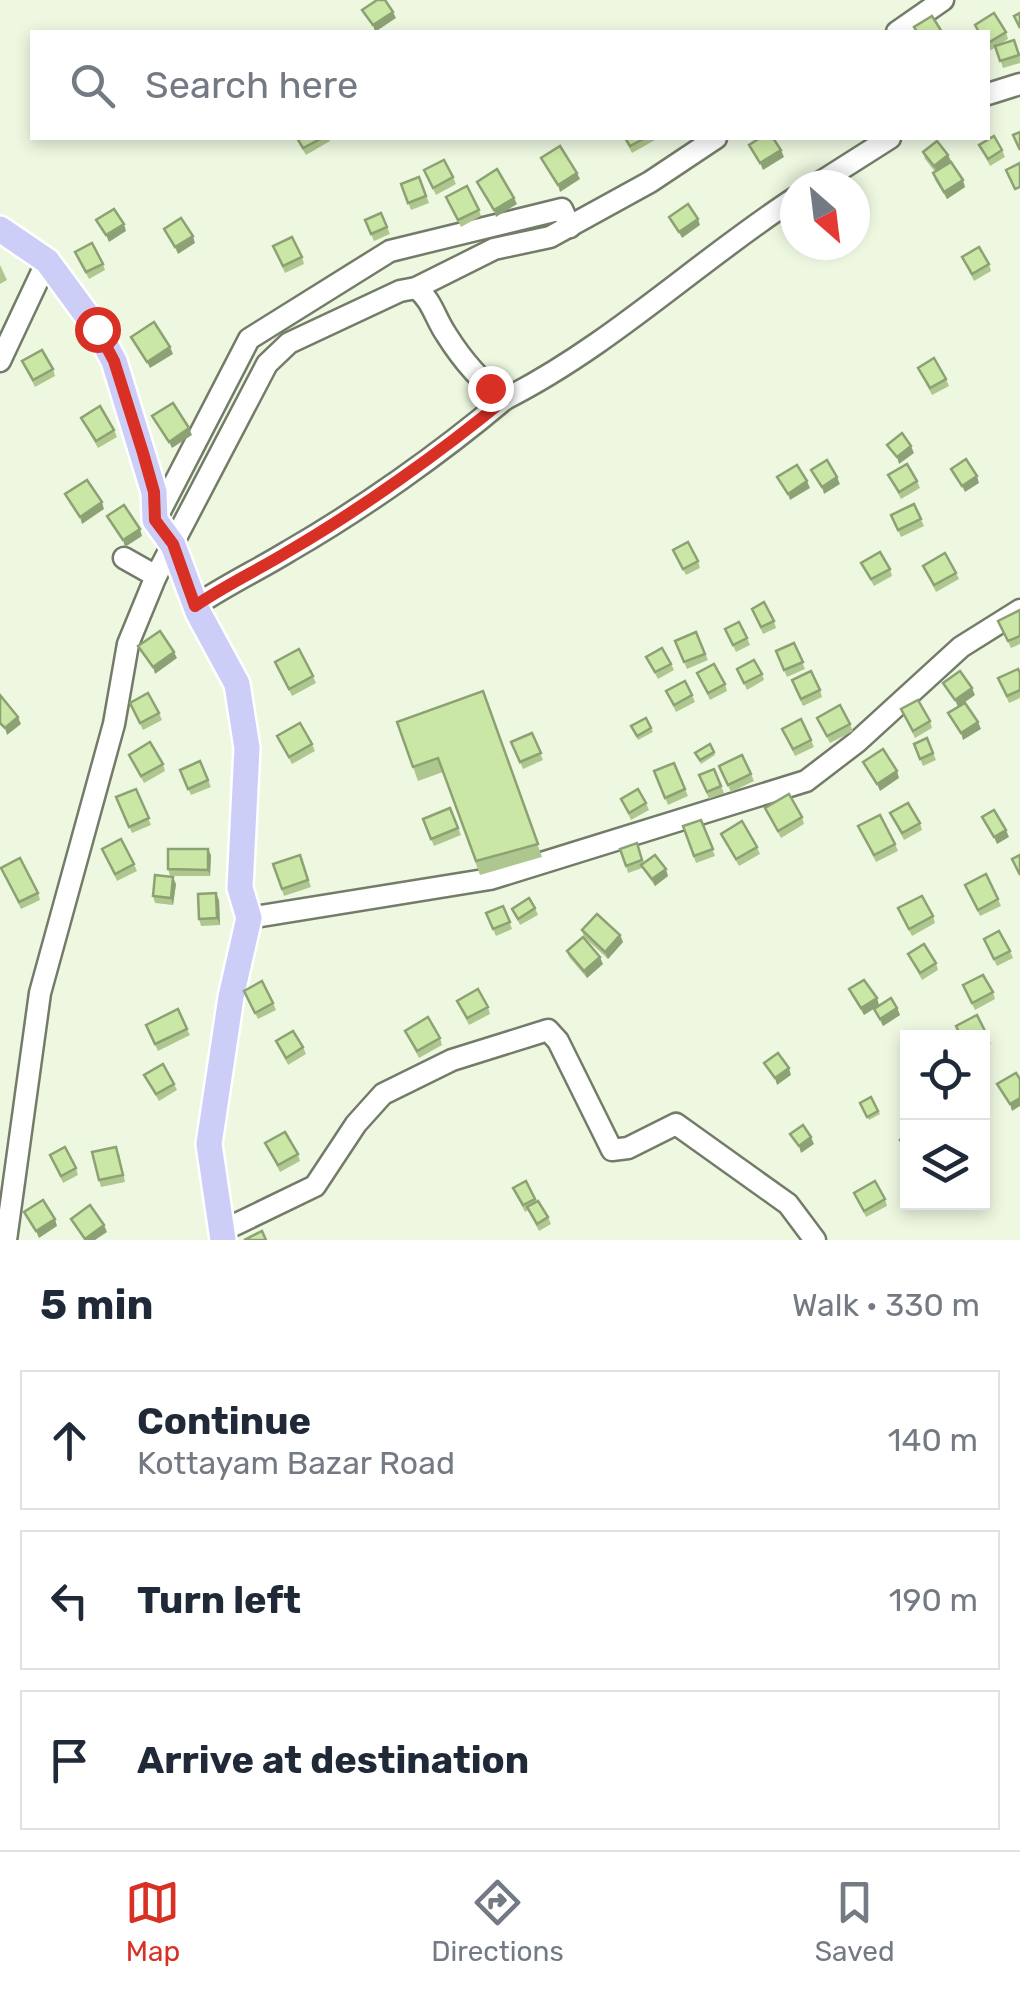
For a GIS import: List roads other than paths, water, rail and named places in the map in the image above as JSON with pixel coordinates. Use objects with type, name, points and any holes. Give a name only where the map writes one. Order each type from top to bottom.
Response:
[{"type":"main road","points":[[0,230],[47,262],[97,329],[114,361],[166,535],[195,606],[237,684],[247,748],[240,888],[249,918],[231,997],[209,1144],[224,1235]]},
{"type":"street","points":[[900,30],[943,0]]},
{"type":"street","points":[[990,93],[1020,84]]},
{"type":"street","points":[[166,535],[276,354],[339,318],[416,288],[468,259],[532,243],[570,228],[713,140]]},
{"type":"street","points":[[840,170],[887,140]]},
{"type":"street","points":[[195,606],[290,551],[448,446],[505,399],[588,350],[735,237],[780,208]]},
{"type":"street","points":[[6,1240],[40,993],[114,724],[128,644],[156,576],[166,535],[249,339],[390,251],[562,209],[570,228]]},
{"type":"street","points":[[0,361],[47,262]]},
{"type":"street","points":[[416,288],[430,302],[444,333],[490,388],[505,399]]},
{"type":"street","points":[[124,558],[156,576]]},
{"type":"street","points":[[249,918],[490,879],[806,780],[857,742],[961,647],[1020,610]]},
{"type":"street","points":[[224,1235],[315,1186],[356,1124],[383,1094],[452,1060],[548,1030],[558,1040],[612,1150],[628,1148],[676,1124],[788,1204],[815,1240]]}]
